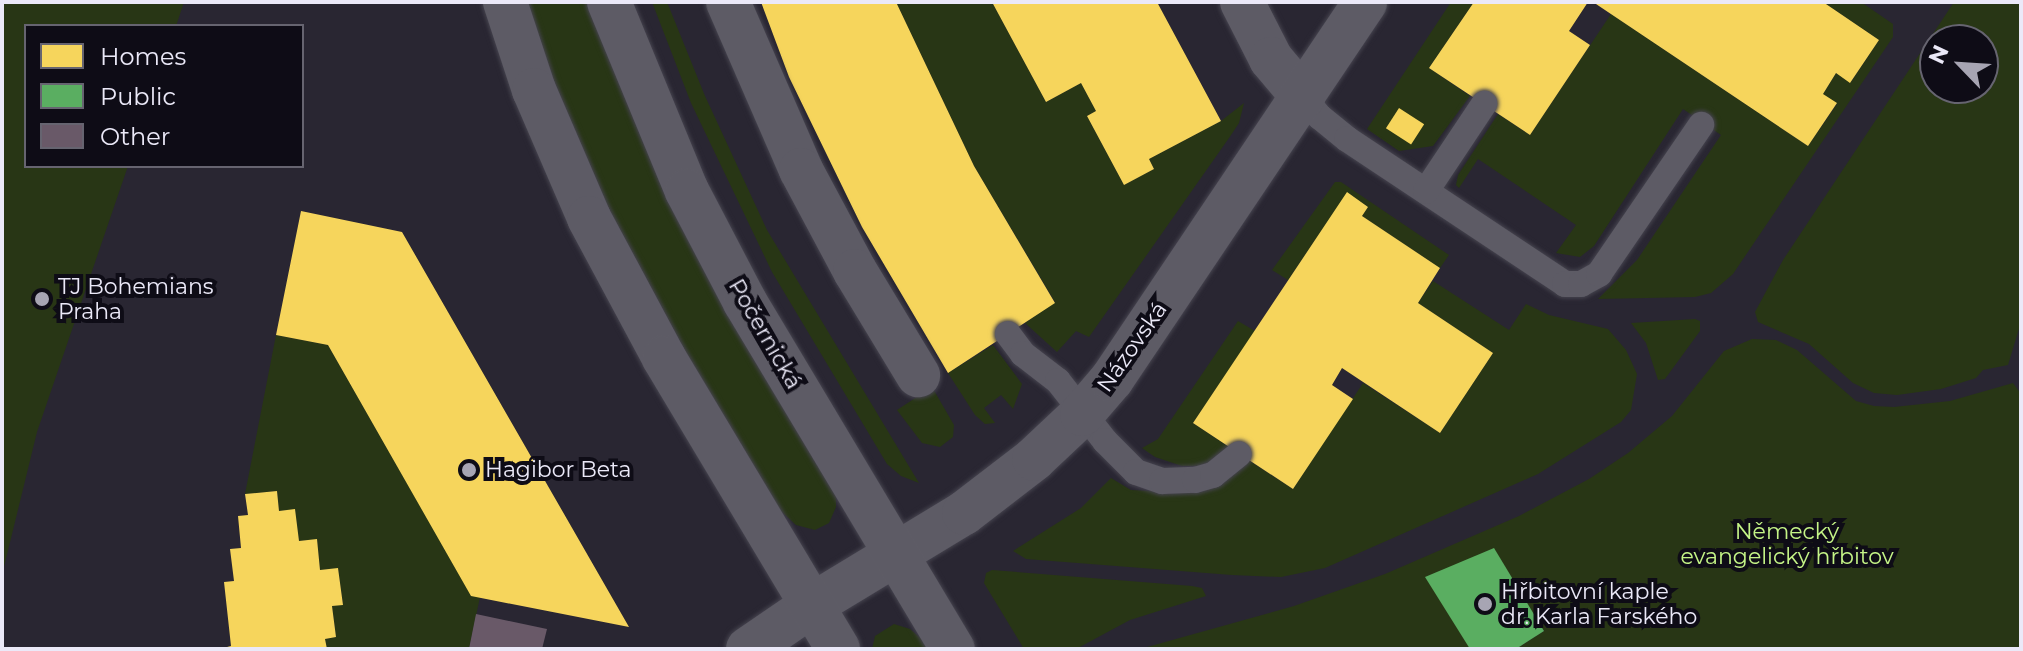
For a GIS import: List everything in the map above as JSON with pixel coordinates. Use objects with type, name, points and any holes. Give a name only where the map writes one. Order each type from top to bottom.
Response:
[{"type":"street","points":[[505,2],[534,90],[589,218],[664,358],[838,649]]},
{"type":"street","name":"Počernická","points":[[609,2],[687,191],[745,302],[953,649]]},
{"type":"street","points":[[728,2],[801,170],[855,271],[918,375]]},
{"type":"street","points":[[1242,2],[1271,59],[1303,97]]},
{"type":"street","name":"Názovská","points":[[748,649],[812,605],[964,513],[1034,459],[1082,414],[1112,379],[1365,2]]},
{"type":"lane","points":[[1303,97],[1320,117],[1347,139],[1556,281],[1581,284],[1599,274],[1613,256],[1701,125]]},
{"type":"lane","points":[[1426,191],[1484,104]]},
{"type":"lane","points":[[1008,334],[1035,364],[1058,381],[1118,458],[1136,472],[1162,481],[1195,480],[1213,475],[1239,454]]},
{"type":"green space","name":"TJ Bohemians Praha","points":[[2,2],[184,2],[177,24],[24,24],[24,168],[127,168],[37,432],[2,575]]},
{"type":"green space","points":[[522,2],[593,2],[836,496],[836,507],[829,523],[815,530],[796,525],[770,501],[599,202]]},
{"type":"green space","points":[[652,2],[667,2],[705,96],[767,230],[919,483],[901,476],[887,464],[772,272],[691,103]]},
{"type":"green space","points":[[896,2],[992,2],[1046,102],[1081,83],[1096,111],[1087,116],[1124,185],[1154,169],[1149,159],[1221,121],[1244,103],[1239,123],[1089,337],[1076,331],[1057,352],[1025,323],[1055,302],[974,166]]},
{"type":"green space","points":[[1451,2],[1474,2],[1429,68],[1470,96],[1433,146],[1399,151],[1367,129]]},
{"type":"green space","points":[[1823,2],[1861,2],[1893,24],[1893,37],[1733,274],[1711,293],[1695,297],[1598,299],[1637,260],[1721,135],[1683,109],[1594,246],[1580,257],[1556,253],[1576,225],[1478,159],[1459,188],[1456,185],[1458,175],[1498,114],[1530,135],[1611,14],[1808,146],[1837,104],[1823,94],[1836,73],[1851,82],[1879,40]]},
{"type":"green space","points":[[1954,2],[2021,2],[2021,322],[2008,365],[1983,370],[1976,378],[1941,389],[1897,395],[1874,393],[1853,383],[1809,344],[1758,322],[1755,312],[1783,260],[1919,55],[1919,104],[1999,104],[1999,24],[1939,24]]},
{"type":"green space","points":[[1335,182],[1341,182],[1449,255],[1440,268],[1362,216],[1368,207],[1347,193],[1288,280],[1272,270]]},
{"type":"green space","points":[[1433,281],[1509,330],[1526,304],[1549,315],[1608,329],[1626,350],[1637,374],[1631,410],[1621,422],[1538,474],[1325,568],[1281,577],[1232,575],[1026,559],[1013,551],[1081,508],[1111,478],[1131,490],[1196,493],[1222,485],[1245,458],[1293,489],[1363,383],[1440,433],[1493,353],[1418,303]]},
{"type":"green space","points":[[1238,321],[1255,331],[1193,423],[1229,447],[1214,461],[1199,466],[1182,466],[1155,457],[1142,448],[1158,439]]},
{"type":"green space","points":[[1700,321],[1700,331],[1665,379],[1658,380],[1646,343],[1631,323]]},
{"type":"green space","points":[[276,335],[328,345],[471,595],[480,597],[469,649],[327,649],[325,639],[336,637],[332,606],[343,604],[338,569],[320,570],[317,540],[299,541],[295,510],[279,511],[277,491],[245,494]]},
{"type":"green space","name":"Německý evangelický hřbitov","points":[[1752,339],[1776,340],[1797,350],[1856,401],[1874,406],[1950,401],[2013,383],[2021,394],[2021,649],[1516,649],[1544,631],[1494,549],[1470,649],[1140,649],[1294,606],[1385,574],[1519,516],[1589,479],[1628,453],[1672,416],[1724,351]]},
{"type":"green space","points":[[993,345],[1022,384],[1013,409],[1001,395],[984,408],[995,423],[985,424],[975,415],[948,373]]},
{"type":"green space","points":[[932,387],[954,425],[953,437],[940,447],[922,443],[897,410]]},
{"type":"green space","points":[[992,570],[1192,586],[1202,588],[1206,596],[1130,620],[1076,649],[1024,649],[984,583],[986,573]]},
{"type":"green space","points":[[894,624],[910,629],[933,649],[872,649],[875,636]]},
{"type":"building: Homes","points":[[761,2],[896,2],[974,166],[1055,303],[948,373],[862,227],[789,77]]},
{"type":"building: Homes","points":[[992,2],[1157,2],[1221,121],[1149,159],[1154,169],[1124,185],[1087,116],[1096,111],[1081,83],[1046,102]]},
{"type":"building: Homes","points":[[1474,2],[1588,2],[1569,31],[1590,45],[1530,135],[1429,68]]},
{"type":"building: Homes","points":[[1593,2],[1823,2],[1879,40],[1850,83],[1836,73],[1823,94],[1837,103],[1808,146]]},
{"type":"building: Homes","points":[[1399,108],[1424,124],[1411,144],[1386,128]]},
{"type":"building: Homes","points":[[1347,192],[1368,207],[1362,216],[1440,268],[1418,303],[1493,353],[1440,433],[1342,368],[1332,385],[1353,399],[1293,489],[1193,423]]},
{"type":"building: Homes","name":"Hagibor Beta","points":[[301,211],[402,232],[629,627],[471,596],[328,345],[276,335]]},
{"type":"building: Homes","points":[[277,491],[279,511],[295,509],[299,541],[317,539],[320,570],[338,568],[343,605],[332,606],[336,637],[325,639],[327,649],[219,649],[231,646],[224,582],[234,581],[230,549],[241,548],[238,516],[248,515],[245,494]]},
{"type":"building: Public","name":"Hřbitovní kaple dr. Karla Farského","points":[[1494,548],[1544,631],[1516,649],[1470,649],[1425,577]]},
{"type":"building: Other","points":[[476,614],[547,629],[542,649],[469,649]]},
{"type":"place","name":"TJ Bohemians Praha","points":[[42,299]]},
{"type":"place","name":"Hagibor Beta","points":[[469,470]]},
{"type":"place","name":"Hřbitovní kaple dr. Karla Farského","points":[[1485,604]]}]
